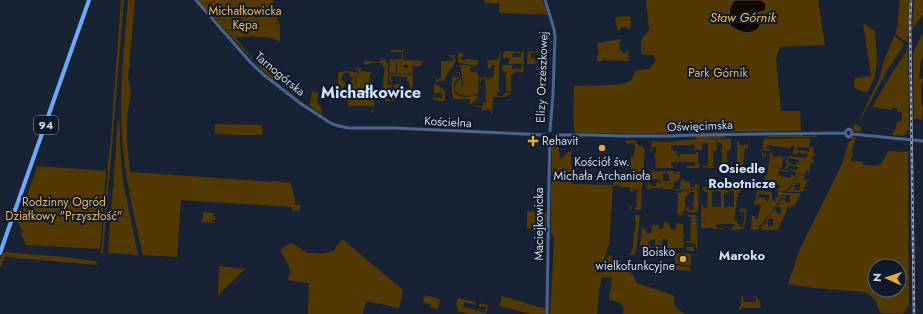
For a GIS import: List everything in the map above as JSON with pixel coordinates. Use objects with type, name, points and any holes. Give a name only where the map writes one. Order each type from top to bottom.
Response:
[{"type":"main road","name":"94","points":[[0,253],[89,0]]},
{"type":"street","name":"Tarnogórska","points":[[196,0],[251,63],[264,75],[329,122],[348,128]]},
{"type":"street","name":"Elizy Orzeszkowej","points":[[545,0],[555,36],[550,131]]},
{"type":"street","name":"Kościelna","points":[[348,128],[394,128],[546,135]]},
{"type":"street","points":[[550,131],[554,132],[555,135],[553,139],[550,140],[546,135],[547,132],[550,131]]},
{"type":"street","name":"Oświęcimska","points":[[555,135],[663,136],[845,133],[848,137],[852,134],[923,141]]},
{"type":"street","name":"Maciejkowicka","points":[[547,314],[550,140]]},
{"type":"green space","points":[[121,0],[124,0],[103,253],[101,253],[111,137]]},
{"type":"green space","name":"Rodzinny Ogród Działkowy \"Przyszłość\"","points":[[128,0],[135,0],[128,79],[131,92],[127,117],[127,142],[130,172],[291,183],[295,205],[301,205],[299,211],[292,210],[292,207],[181,200],[177,257],[143,255],[133,211],[123,153],[121,121]]},
{"type":"green space","name":"Michałkowicka Kępa","points":[[198,0],[273,0],[280,27],[280,42],[266,37],[236,38],[258,65],[277,66],[278,83],[262,70]]},
{"type":"green space","points":[[484,0],[497,0],[499,3],[485,3]]},
{"type":"green space","points":[[498,0],[542,0],[548,15],[499,13]]},
{"type":"green space","name":"Park Górnik","points":[[646,0],[818,0],[825,45],[780,47],[776,58],[781,111],[800,111],[801,131],[643,134],[576,133],[574,131],[573,110],[574,86],[616,85],[631,81],[635,71],[649,69],[656,60],[653,55],[641,54],[641,40],[649,30]]},
{"type":"green space","points":[[900,0],[909,0],[908,42],[896,34]]},
{"type":"green space","points":[[914,0],[923,0],[923,15],[912,29]]},
{"type":"green space","points":[[630,16],[630,29],[627,27],[620,28],[618,31],[615,17]]},
{"type":"green space","points":[[863,23],[875,31],[877,59],[876,70],[868,92],[855,88],[854,80],[856,78],[871,76]]},
{"type":"green space","points":[[923,33],[923,57],[921,60],[919,78],[923,79],[921,85],[921,102],[923,109],[922,120],[914,119],[913,55]]},
{"type":"green space","points":[[895,36],[904,44],[903,47],[886,72],[857,125],[880,77],[883,64]]},
{"type":"green space","points":[[620,39],[620,50],[622,50],[622,53],[627,52],[628,50],[629,51],[628,64],[628,61],[597,61],[597,56],[599,54],[597,43]]},
{"type":"green space","points":[[908,46],[909,130],[904,136],[893,135],[892,133],[895,130],[897,122],[901,121],[902,112],[897,112],[897,108],[893,108],[891,110],[872,107],[906,52]]},
{"type":"green space","points":[[391,50],[403,50],[403,60],[431,61],[422,61],[421,66],[414,66],[413,63],[413,74],[397,74],[397,63],[403,63],[391,62],[396,63],[396,73],[389,73],[390,57],[391,60],[402,59],[402,52],[391,52]],"holes":[[[404,65],[408,65],[408,68],[404,68]]]},
{"type":"green space","points":[[505,51],[516,52],[513,53],[512,57],[521,57],[521,53],[517,52],[524,52],[524,64],[509,64],[509,58],[503,58],[503,53]]},
{"type":"green space","points":[[501,52],[499,64],[500,89],[492,83],[500,90],[497,92],[497,96],[503,96],[504,93],[513,92],[505,97],[493,97],[491,115],[491,110],[482,110],[482,107],[476,106],[483,106],[483,102],[486,102],[485,79],[481,79],[480,82],[480,79],[486,78],[490,81],[488,76],[489,78],[493,78],[495,65],[491,65],[491,68],[488,68],[487,61],[496,60],[499,58]]},
{"type":"green space","points":[[528,52],[534,52],[531,53],[531,58],[539,58],[540,53],[535,52],[542,52],[541,58],[535,64],[527,64]]},
{"type":"green space","points":[[458,53],[463,53],[461,60],[478,60],[478,64],[474,66],[459,63]]},
{"type":"green space","points":[[449,55],[456,55],[454,57],[456,60],[455,63],[447,74],[445,80],[436,82],[436,78],[437,80],[441,79],[441,61],[453,61],[453,57],[449,57]]},
{"type":"green space","points":[[381,59],[386,60],[386,63],[388,63],[388,85],[400,84],[402,85],[400,94],[393,101],[386,101],[382,98],[383,97],[379,100],[378,99],[377,93],[380,93],[380,96],[384,96],[383,80],[385,68],[383,67],[383,63],[364,64],[364,61],[380,62]],"holes":[[[392,85],[393,86],[394,92],[390,92]]]},
{"type":"green space","points":[[460,65],[468,65],[474,68],[471,68],[471,72],[476,71],[479,76],[478,94],[475,93],[475,95],[469,96],[460,94],[455,90],[457,83],[461,78],[463,89]]},
{"type":"green space","points":[[502,65],[512,65],[512,69],[521,69],[521,65],[524,65],[523,73],[516,71],[511,75],[511,90],[513,91],[504,90],[506,90],[506,72],[502,72],[505,71],[502,70]]},
{"type":"green space","points":[[356,67],[362,69],[359,74],[353,78],[349,75],[349,73],[345,73],[342,76],[342,80],[346,83],[340,92],[338,92],[338,86],[334,86],[334,91],[336,93],[332,91],[332,83],[334,83],[334,85],[338,85],[338,72],[347,71],[359,73],[359,69],[356,69]]},
{"type":"green space","points":[[362,71],[372,72],[370,74],[369,95],[367,91],[366,93],[370,98],[375,98],[373,112],[371,113],[373,106],[348,106],[348,92],[353,92],[351,84],[358,89],[366,92],[362,90],[362,88],[358,88],[352,84],[354,83],[351,83],[352,79],[355,77],[355,84],[358,84],[356,83],[356,77]]},
{"type":"green space","points":[[456,72],[460,72],[460,77],[454,84],[455,92],[463,97],[478,95],[477,99],[469,105],[470,99],[453,99],[452,77],[459,77],[459,73]]},
{"type":"green space","points":[[389,74],[413,75],[412,99],[402,99],[401,97],[402,93],[404,93],[402,94],[403,98],[408,98],[408,94],[410,94],[409,81],[407,81],[407,77],[391,76],[392,83],[389,81]]},
{"type":"green space","points":[[434,83],[445,91],[445,101],[438,101],[434,99],[434,95],[435,98],[442,98],[442,93],[434,93]]},
{"type":"green space","points":[[312,92],[318,93],[317,98],[322,113],[321,114],[310,106]]},
{"type":"green space","name":"Rodzinny Ogród Działkowy \"Przyszłość\"","points":[[119,119],[123,181],[138,255],[108,253]]},
{"type":"green space","points":[[215,124],[262,125],[263,135],[215,134]]},
{"type":"green space","points":[[855,124],[862,128],[860,132],[854,131],[853,129]]},
{"type":"green space","points":[[816,135],[818,137],[767,137],[767,136]]},
{"type":"green space","points":[[696,136],[727,137],[702,139],[716,139],[717,151],[713,151],[713,166],[715,168],[703,167],[703,165],[708,166],[708,144],[703,142],[702,150],[692,150],[695,149],[695,145],[671,145],[671,149],[673,149],[673,151],[677,151],[676,155],[678,154],[678,156],[681,154],[699,153],[699,168],[686,168],[686,166],[695,166],[695,162],[671,162],[671,166],[673,166],[673,168],[658,168],[658,161],[656,168],[655,155],[653,154],[656,154],[656,147],[652,147],[651,152],[652,141],[663,142],[700,139],[696,139]]},
{"type":"green space","points":[[853,137],[856,137],[852,151],[853,154],[850,161],[863,162],[863,165],[879,165],[884,160],[888,151],[908,152],[909,306],[903,314],[881,313],[877,306],[877,302],[873,298],[907,298],[907,258],[867,258],[867,294],[864,292],[814,288],[788,284],[800,249],[843,162],[849,141]]},
{"type":"green space","points":[[810,138],[809,147],[814,147],[813,153],[815,156],[813,156],[812,159],[814,160],[813,163],[811,163],[809,172],[806,171],[805,175],[800,173],[786,191],[777,191],[781,185],[770,183],[769,187],[771,187],[771,190],[763,188],[765,176],[767,176],[770,156],[762,156],[762,152],[763,154],[770,155],[769,153],[772,153],[772,156],[778,157],[780,155],[780,157],[785,157],[783,158],[783,168],[779,169],[790,172],[779,171],[778,175],[790,178],[791,174],[795,177],[796,173],[789,169],[797,170],[798,167],[787,165],[786,163],[787,157],[805,158],[808,154],[800,153],[800,150],[809,152],[809,148],[798,147],[797,150],[799,150],[799,153],[793,154],[794,146],[791,146],[790,148],[767,145],[767,148],[770,149],[769,151],[762,150],[764,139]],"holes":[[[788,158],[799,160],[799,163],[796,163],[796,165],[786,163],[790,163],[788,162]]]},
{"type":"green space","points":[[574,139],[574,141],[561,141],[558,144],[561,159],[571,151],[572,184],[613,185],[615,174],[619,178],[631,178],[631,156],[634,156],[635,145],[633,143],[627,144],[625,141],[635,140],[639,146],[645,149],[642,189],[633,189],[642,190],[641,210],[630,209],[630,206],[632,209],[636,209],[638,190],[633,190],[633,192],[630,192],[630,188],[621,187],[618,185],[613,186],[609,246],[604,260],[606,260],[608,256],[612,255],[611,259],[621,260],[621,270],[631,272],[637,283],[675,296],[674,304],[685,314],[623,314],[624,310],[622,305],[618,302],[609,300],[612,278],[602,277],[597,314],[550,314],[554,240],[551,233],[552,147],[554,141],[556,140]]},
{"type":"green space","points":[[717,139],[731,139],[731,150],[727,151],[727,165],[729,168],[718,167],[717,164],[722,166],[722,143],[717,143]]},
{"type":"green space","points":[[739,140],[740,145],[748,145],[749,140],[748,148],[745,148],[744,168],[733,168],[732,164],[733,166],[737,166],[736,143]]},
{"type":"green space","name":"Rodzinny Ogród Działkowy \"Przyszłość\"","points":[[37,166],[107,171],[100,249],[26,245],[21,234],[23,233],[18,224]]},
{"type":"green space","points":[[648,171],[647,188],[649,172],[660,171],[659,181],[657,181],[657,179],[651,179],[650,186],[656,186],[657,182],[659,182],[661,188],[651,188],[650,190],[646,189]]},
{"type":"green space","points":[[660,171],[666,171],[666,174],[663,174],[663,181],[669,181],[669,174],[667,174],[667,171],[674,171],[674,176],[675,172],[680,172],[678,181],[675,181],[674,189],[674,183],[668,183],[673,184],[673,189],[661,188]]},
{"type":"green space","points":[[800,174],[805,176],[803,179],[808,181],[811,174],[809,181],[807,182],[803,191],[787,192],[791,187],[794,187],[794,190],[800,190],[800,183],[795,183],[795,186],[791,186]]},
{"type":"green space","points":[[682,179],[686,182],[690,182],[690,187],[695,187],[695,184],[697,184],[697,188],[684,190],[674,189],[680,189]]},
{"type":"green space","points":[[758,182],[760,185],[763,186],[760,188],[757,187]]},
{"type":"green space","points":[[698,183],[698,211],[695,213],[687,212],[686,207],[689,207],[689,210],[693,210],[694,192],[690,192],[688,196],[685,196],[685,211],[682,212],[682,214],[684,214],[678,215],[677,193],[697,189],[697,202]]},
{"type":"green space","points":[[703,187],[709,187],[710,189],[712,189],[711,187],[714,188],[714,192],[712,193],[712,207],[716,207],[717,205],[717,207],[721,207],[721,192],[717,191],[716,193],[716,188],[722,187],[722,190],[725,190],[725,187],[727,189],[727,193],[724,194],[724,207],[729,207],[730,205],[730,207],[734,207],[734,191],[730,191],[729,193],[729,189],[741,189],[740,193],[738,193],[734,220],[738,221],[737,224],[739,224],[739,226],[743,227],[745,212],[740,212],[740,208],[747,209],[744,229],[737,230],[737,228],[736,230],[731,230],[731,228],[734,227],[734,224],[716,224],[716,228],[724,229],[715,229],[712,228],[712,226],[711,228],[701,228],[701,222],[705,222],[705,224],[706,222],[701,221],[701,205],[707,208],[708,192],[704,192],[704,190],[702,190]]},
{"type":"green space","points":[[757,190],[771,192],[772,200],[767,200],[776,201],[776,197],[779,197],[779,195],[777,195],[777,191],[785,193],[761,225],[759,225],[760,227],[758,230],[751,230],[752,216],[755,216],[755,219],[758,219],[761,205],[754,205],[755,199],[761,199],[756,198]],"holes":[[[758,194],[769,195],[769,199],[766,200],[765,198],[758,197]]]},
{"type":"green space","points":[[786,193],[801,193],[795,205],[787,208],[778,230],[762,230],[760,228],[764,223],[768,222],[765,221],[773,210],[776,211],[777,214],[781,214],[781,207],[777,207],[776,210],[774,210],[782,199],[785,199],[785,202],[790,202],[790,195],[785,195],[785,198],[782,198]],"holes":[[[768,219],[773,219],[773,226],[768,226]]]},
{"type":"green space","points":[[527,211],[547,212],[546,230],[543,231],[527,228]]},
{"type":"green space","points":[[203,212],[214,213],[213,216],[215,216],[215,220],[211,221],[215,223],[201,222],[203,219]]},
{"type":"green space","points":[[635,215],[640,216],[636,252],[633,255],[627,254],[631,254],[633,248],[636,222]]},
{"type":"green space","points":[[687,216],[696,216],[696,235],[698,216],[697,248],[696,250],[695,239],[694,251],[686,250],[686,247],[694,247],[694,243],[686,243],[686,241],[690,241],[691,217]]},
{"type":"green space","points":[[664,222],[667,222],[667,224],[669,222],[671,229],[676,230],[676,223],[671,222],[683,224],[684,235],[682,250],[682,248],[674,248],[673,250],[661,249],[661,243],[662,247],[667,247],[668,240],[663,239],[662,242],[660,242],[660,249],[648,248],[642,246],[642,248],[640,244],[642,226],[643,229],[646,229],[646,233],[651,233],[653,224],[659,225],[659,228],[663,229]],"holes":[[[651,240],[655,240],[655,247],[650,247],[649,244],[648,248],[648,242],[650,243]]]},
{"type":"green space","points":[[342,239],[403,290],[399,308],[366,301],[363,314],[308,314],[309,283],[288,280],[290,269],[280,251],[292,243],[308,253],[320,254],[333,251]]},
{"type":"green space","points":[[3,252],[95,261],[98,265],[5,257],[0,268],[0,259]]},
{"type":"green space","name":"Boisko wielkofunkcyjne","points":[[675,253],[691,254],[691,265],[675,264]]},
{"type":"green space","points":[[663,264],[690,267],[691,271],[663,269]]},
{"type":"green space","points":[[219,266],[245,269],[218,295],[218,292]]},
{"type":"green space","points":[[425,295],[440,299],[438,309],[430,307],[431,304],[423,303]]},
{"type":"green space","points":[[502,296],[545,309],[545,314],[531,314],[499,306]]},
{"type":"green space","points":[[741,296],[743,296],[744,302],[756,302],[756,298],[753,298],[753,296],[757,297],[761,308],[742,308],[739,310],[738,309],[741,306]]},
{"type":"green space","points":[[458,298],[476,302],[476,305],[464,302],[463,307],[485,313],[486,306],[479,306],[479,304],[488,305],[486,314],[469,314],[459,311],[457,313],[458,309],[456,305]]},
{"type":"water","name":"Staw Górnik","points":[[735,0],[761,0],[766,4],[765,11],[759,12],[758,15],[761,22],[756,30],[749,33],[736,30],[730,25],[730,8]]},
{"type":"railway","points":[[911,0],[910,21],[914,314]]},
{"type":"place","name":"Rehavit","points":[[533,141]]},
{"type":"place","name":"Kościół św. Michała Archanioła","points":[[602,148]]},
{"type":"place","name":"Boisko wielkofunkcyjne","points":[[683,259]]},
{"type":"district","name":"Michałkowice","points":[[371,92]]},
{"type":"district","name":"Osiedle Robotnicze","points":[[742,176]]},
{"type":"district","name":"Maroko","points":[[742,255]]}]
